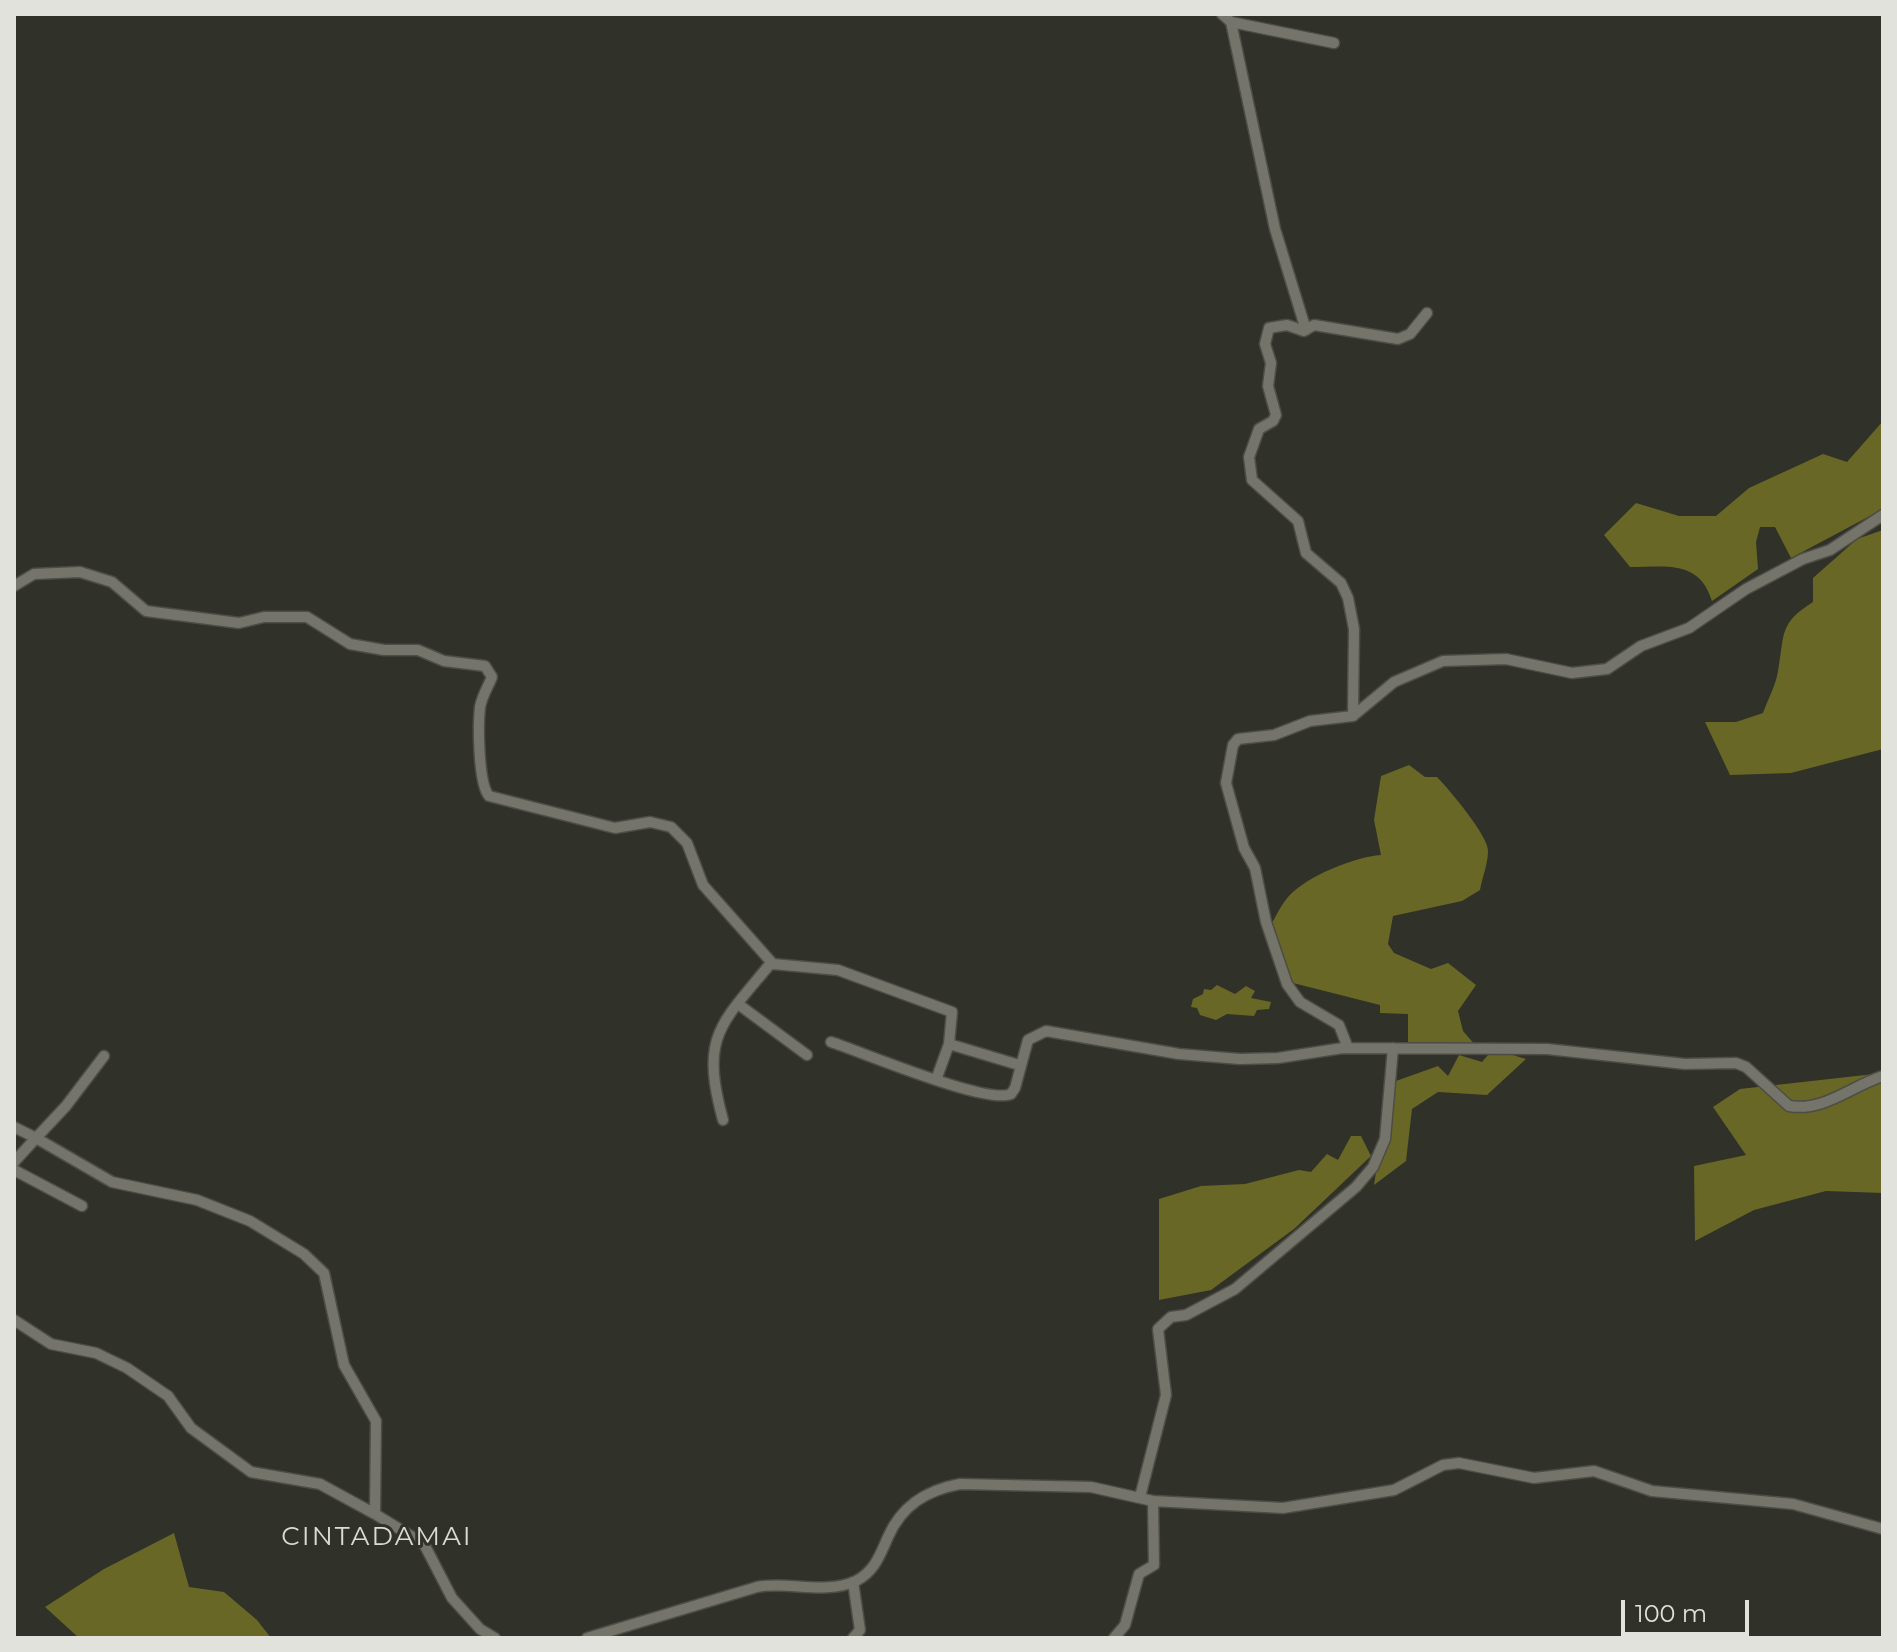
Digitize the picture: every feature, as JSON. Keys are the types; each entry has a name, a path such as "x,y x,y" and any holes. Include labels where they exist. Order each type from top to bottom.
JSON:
{"street":[{"path":"1222,14 1231,22 1334,43"},
{"path":"1231,22 1275,229 1306,330"},
{"path":"1353,716 1354,629 1345,590 1306,553 1298,521 1252,480 1249,467 1256,435 1276,415 1268,386 1271,363 1265,344 1268,330 1287,325 1306,330 1314,325 1398,339 1410,334 1427,313"},
{"path":"1348,1048 1339,1025 1290,992 1267,927 1255,868 1244,848 1226,778 1233,745 1238,739 1274,735 1310,721 1353,716 1394,682 1443,661 1506,659 1572,673 1607,669 1641,646 1689,628 1746,589 1803,559 1830,550 1883,515"},
{"path":"14,586 34,574 80,572 112,582 146,611 233,623 264,617 307,617 350,644 384,650 418,650 444,661 483,665 492,672 480,715 482,785 489,796 615,828 650,822 671,827 687,843 703,885 771,963 779,967 818,966 838,970 952,1012 949,1044 936,1080"},
{"path":"723,1120 714,1088 713,1061 721,1023 771,963"},
{"path":"738,1004 807,1055"},
{"path":"831,1042 936,1080 1005,1096 1015,1088 1028,1040 1046,1031 1179,1054 1240,1059 1278,1058 1348,1048 1547,1049 1685,1064 1736,1063 1746,1067 1789,1106 1799,1108 1818,1106 1883,1076"},
{"path":"949,1044 1019,1065"},
{"path":"1140,1497 1164,1413 1167,1380 1159,1357 1158,1329 1171,1317 1186,1315 1235,1289 1356,1187 1373,1167 1385,1139 1393,1048"},
{"path":"14,1162 104,1056"},
{"path":"14,1127 112,1182 197,1200 250,1221 315,1262 324,1273 344,1365 376,1421 375,1514"},
{"path":"14,1170 82,1206"},
{"path":"14,1320 51,1344 96,1353 127,1368 168,1396 191,1428 251,1472 320,1484 424,1544 452,1598 480,1629 495,1638"},
{"path":"587,1638 757,1587 785,1584 817,1588 853,1582 877,1563 899,1517 922,1495 960,1484 1091,1487 1153,1501 1283,1508 1394,1490 1443,1465 1459,1463 1534,1478 1594,1471 1652,1491 1793,1504 1883,1529"},
{"path":"1114,1638 1125,1625 1139,1574 1156,1560 1153,1501"},
{"path":"853,1582 860,1630 853,1638"}],"shaded area":[{"path":"1883,421 1883,509 1791,558 1775,527 1760,527 1756,542 1758,569 1712,601 1706,587 1690,572 1668,567 1630,567 1604,535 1636,503 1679,516 1716,516 1749,488 1823,454 1847,462"},
{"path":"1883,530 1883,749 1791,773 1730,775 1705,722 1736,722 1763,713 1774,687 1788,624 1813,602 1813,578 1857,539"},
{"path":"1409,765 1425,777 1437,777 1482,835 1488,856 1480,890 1462,901 1393,916 1388,944 1394,953 1431,969 1448,963 1476,985 1458,1011 1463,1031 1476,1046 1408,1045 1408,1014 1380,1013 1380,1005 1289,982 1271,925 1288,897 1307,882 1345,864 1381,855 1374,820 1381,776"},
{"path":"1217,985 1235,994 1246,986 1255,991 1251,998 1271,1002 1269,1009 1257,1010 1254,1016 1227,1014 1216,1020 1200,1015 1197,1008 1191,1007 1193,999 1203,994 1204,989 1211,990"},
{"path":"1493,1049 1526,1059 1487,1095 1438,1092 1412,1109 1406,1161 1374,1185 1387,1100 1396,1081 1438,1066 1448,1076 1459,1055 1482,1062"},
{"path":"1883,1073 1883,1193 1826,1191 1754,1210 1695,1241 1694,1166 1746,1155 1713,1107 1740,1089"},
{"path":"1351,1136 1361,1136 1371,1156 1294,1229 1211,1290 1159,1300 1159,1199 1201,1186 1245,1184 1299,1170 1311,1172 1327,1154 1338,1160"},
{"path":"174,1533 189,1587 224,1592 257,1620 271,1638 79,1638 45,1607 104,1569"}],"district":[{"name":"CINTADAMAI","path":"377,1537"}]}
